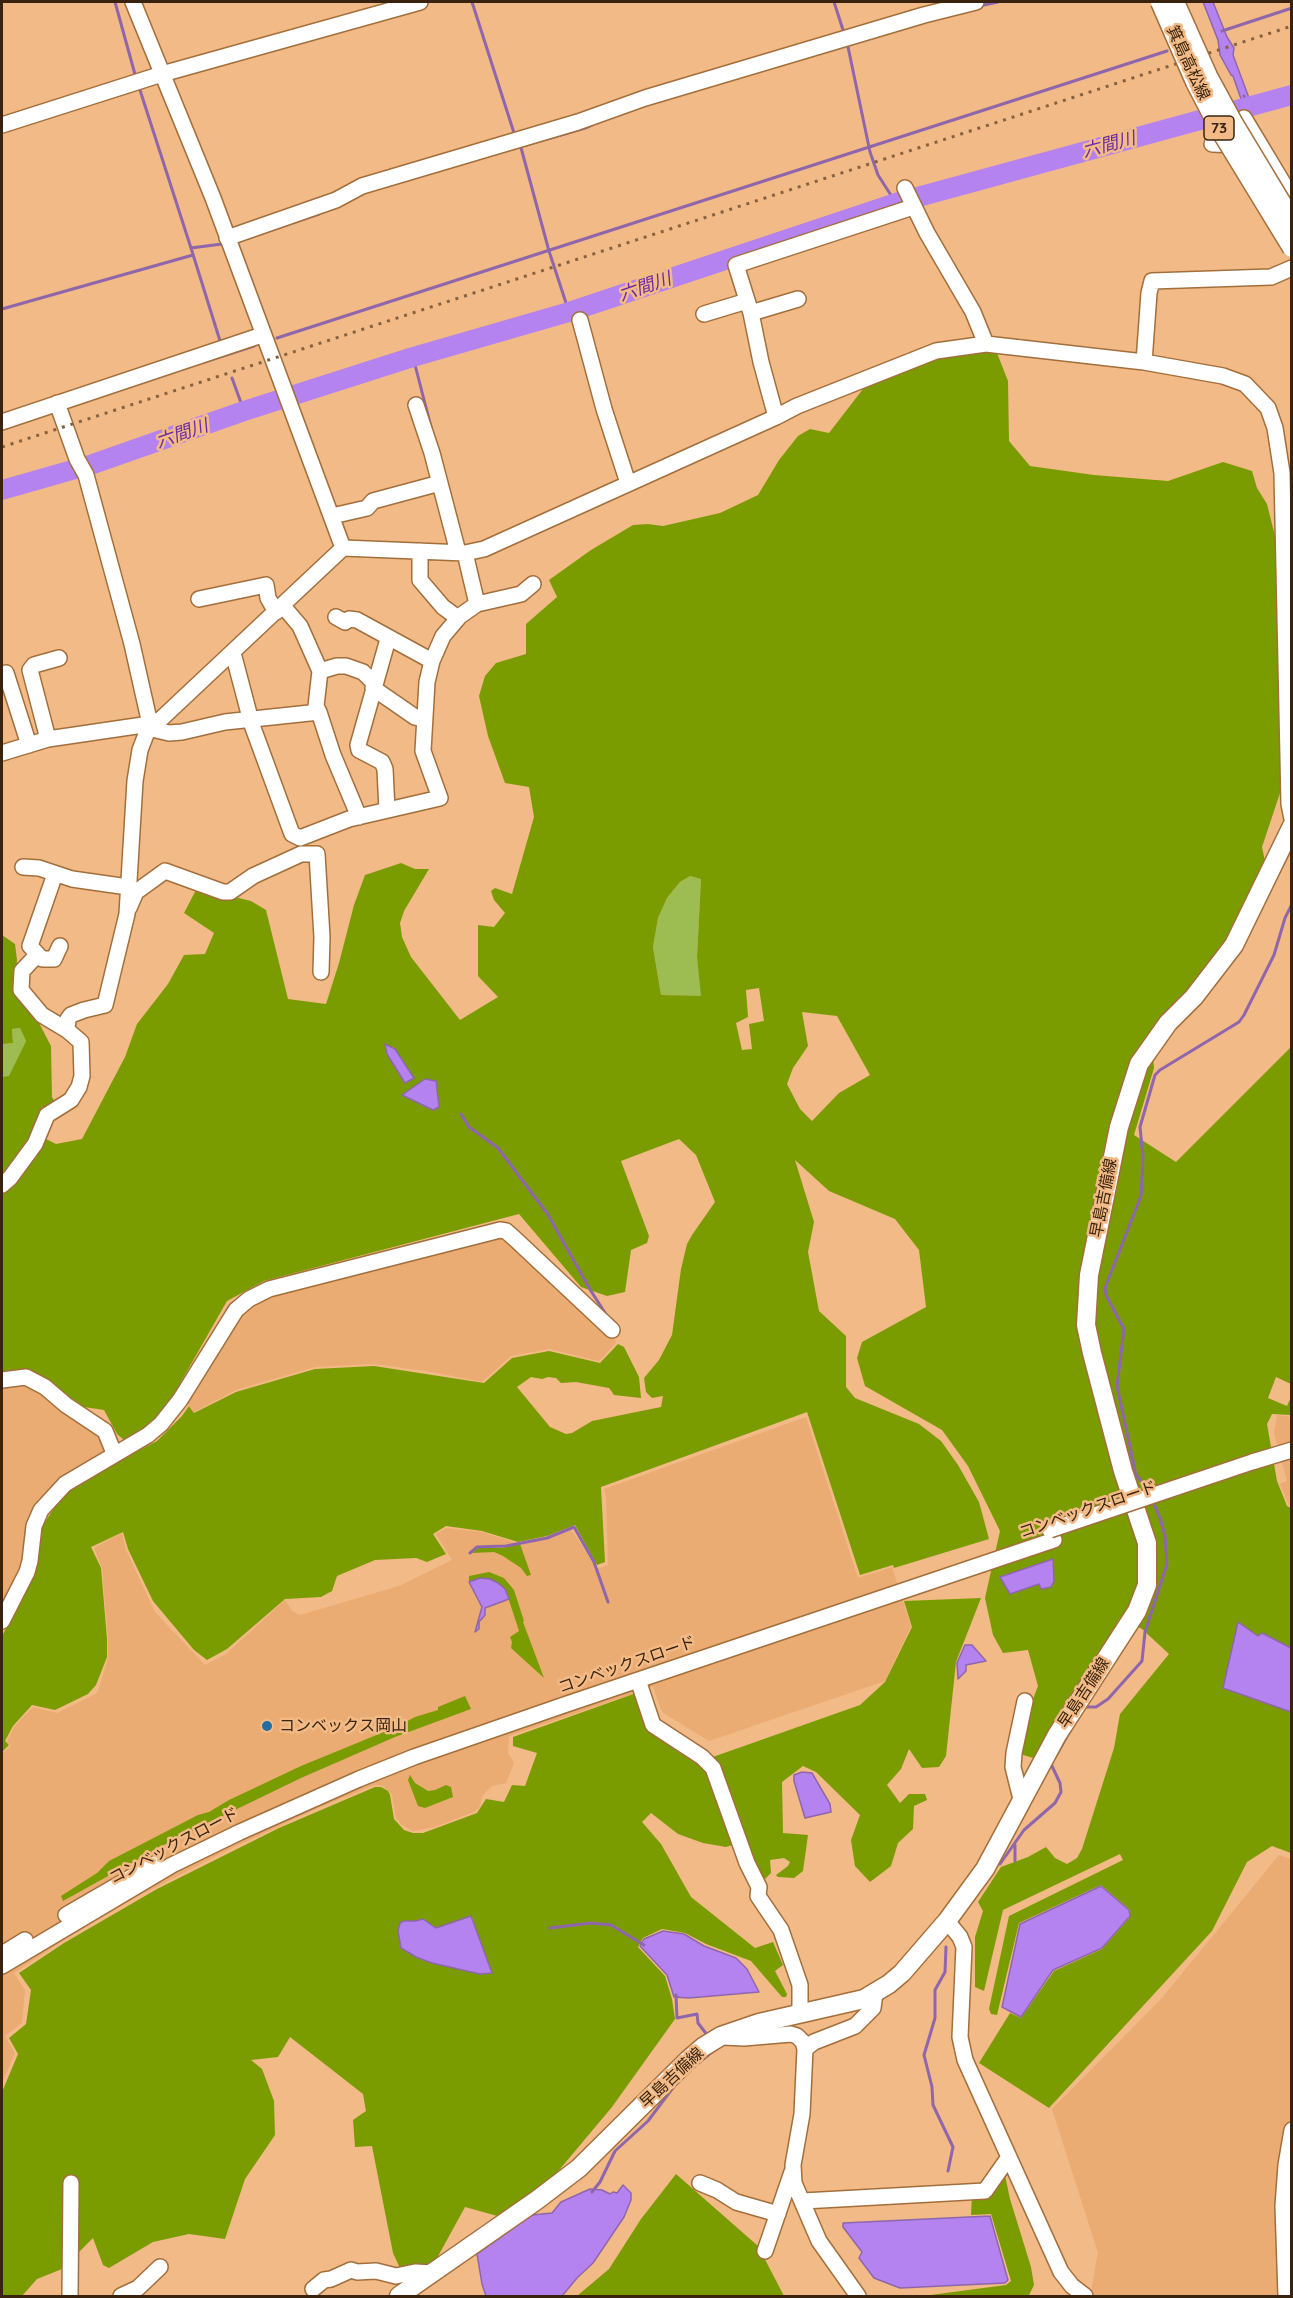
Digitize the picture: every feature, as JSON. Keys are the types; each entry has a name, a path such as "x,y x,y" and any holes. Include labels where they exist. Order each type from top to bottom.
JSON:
{"main road":[{"name":"箕島高松線","path":"1160,2 1195,82 1220,130 1292,248"},
{"name":"箕島高松線","path":"1175,2 1208,76 1292,220"},
{"name":"早島吉備線","path":"399,2296 579,2168 688,2060 721,2036 759,2023 850,2003 875,1993 902,1973 946,1921 985,1869 1057,1734 1137,1611 1147,1585 1149,1558 1147,1544 1123,1471 1086,1325 1089,1275 1119,1127 1139,1064 1163,1029 1194,997 1234,945 1292,826"}],"street":[{"path":"134,2 213,198 262,335 344,548"},
{"path":"2,125 162,74 420,2"},
{"path":"227,238 336,200 362,186 578,122 645,98 976,2"},
{"path":"1244,118 1292,198"},
{"path":"1212,144 1260,145"},
{"path":"905,188 913,207 974,312 986,344"},
{"path":"776,417 749,307 736,265 913,207"},
{"path":"1144,362 1149,293 1152,281 1271,277 1292,268"},
{"path":"704,314 798,299"},
{"path":"580,320 604,409 628,483"},
{"path":"2,422 59,408 262,335"},
{"path":"2,753 48,739 149,726 161,718 344,548 461,553 484,549 797,406 936,351 986,344 1144,362 1223,376 1245,384 1268,408 1287,475 1289,804 1292,819"},
{"path":"416,405 477,604"},
{"path":"59,408 76,459 86,475 132,644 149,726 140,750 135,781 126,914 105,1005 71,1015 66,1025 67,1030"},
{"path":"332,516 367,508 373,501 440,483"},
{"path":"420,551 420,580 443,607 458,618"},
{"path":"292,834 300,838 359,816 440,798 423,751 423,719 432,661 443,636 458,618 477,604 521,594 533,584"},
{"path":"199,599 266,585 267,598 300,626 320,671 316,706 333,755 359,816"},
{"path":"336,617 345,622 349,619 357,620 388,639 432,661"},
{"path":"387,810 385,769 381,762 359,750 358,745 388,639"},
{"path":"233,652 250,719 301,854"},
{"path":"48,739 30,670 34,665 59,658"},
{"path":"320,671 346,666 363,672 374,685 415,717 423,719"},
{"path":"6,672 29,745"},
{"path":"149,726 169,733 182,732 250,719 288,717 319,712"},
{"path":"126,914 136,892 165,871 224,892 230,892 254,876 301,854 317,854 322,937 321,972"},
{"path":"23,867 39,868 55,874 128,887"},
{"path":"55,874 30,946 42,959 54,959 60,946"},
{"path":"2,1185 10,1178 35,1144 47,1115 71,1100 79,1087 82,1076 81,1042 67,1030 42,1015 21,990 22,971 37,956"},
{"path":"2,1622 27,1572 34,1526 41,1510 56,1491 116,1452 148,1435 171,1413 226,1323 243,1302 269,1289 495,1230 506,1232 514,1238 612,1330"},
{"path":"2,1380 26,1377 45,1387 66,1405 105,1431 116,1452"},
{"name":"コンベックスロード","path":"2,1954 99,1894 168,1856 297,1794 412,1748 561,1695 1254,1467 1292,1450"},
{"name":"コンベックスロード","path":"1254,1467 1292,1461"},
{"name":"コンベックスロード","path":"2,1966 172,1865 300,1804 410,1758 1052,1535"},
{"path":"638,1680 653,1725 702,1757 713,1768 747,1863 759,1887 758,1896 781,1930 800,1985 800,2014"},
{"path":"1022,1803 1013,1767 1025,1701"},
{"path":"946,1921 960,1936 964,1947 962,2047 965,2060 1061,2272 1072,2286 1085,2296"},
{"path":"805,2049 814,2042 855,2026 873,2008 875,1993"},
{"path":"721,2036 752,2038 791,2034 803,2042 805,2049 802,2114 793,2170 765,2251"},
{"path":"1286,2296 1283,2206 1286,2165 1292,2130"},
{"path":"803,2200 985,2191 1009,2157"},
{"path":"793,2170 794,2183 819,2241 858,2296"},
{"path":"70,2296 71,2183"},
{"path":"700,2183 736,2202 778,2214"},
{"path":"121,2296 138,2288 160,2267"},
{"path":"313,2289 324,2280 351,2270 376,2271 396,2276 415,2272 433,2273"}],"shaded area":[{"path":"1203,2 1213,2 1234,48 1233,55 1249,98 1241,99 1233,76 1220,55 1218,40"},
{"path":"385,1044 395,1049 414,1078 405,1083 387,1054"},
{"path":"425,1079 436,1081 439,1107 433,1110 402,1095"},
{"path":"504,1222 610,1320 616,1343 599,1361 549,1349 511,1356 482,1382 374,1364 315,1367 236,1390 194,1412 188,1403 158,1437 109,1461 47,1510 31,1575 2,1632 2,1390 6,1387 23,1386 38,1390 102,1431 107,1452 145,1431 175,1398 229,1303 237,1298 265,1284"},
{"path":"1277,1415 1291,1417 1291,1506 1280,1484 1287,1481 1274,1433"},
{"path":"806,1417 858,1578 892,1567 911,1626 885,1681 709,1741 662,1712 653,1687 509,1736 508,1753 514,1763 506,1783 492,1786 483,1795 479,1808 474,1812 435,1827 413,1831 402,1825 396,1818 392,1794 381,1785 375,1785 318,1808 226,1851 135,1898 14,1973 25,1990 22,2023 5,2036 15,2053 2,2083 2,1754 11,1746 7,1742 14,1727 33,1707 57,1713 98,1691 108,1658 108,1640 102,1568 94,1548 122,1533 126,1550 155,1612 205,1665 226,1654 285,1600 292,1611 300,1615 399,1586 452,1560 436,1534 446,1528 482,1532 520,1544 548,1538 571,1529 597,1569 608,1565 604,1489"},
{"path":"1053,1559 1054,1581 1051,1587 1041,1589 1039,1584 1010,1594 1000,1577"},
{"path":"480,1578 498,1583 505,1589 509,1599 485,1608 485,1615 479,1622 479,1629 475,1632 482,1607 469,1582"},
{"path":"1238,1622 1258,1636 1262,1633 1291,1648 1291,1712 1223,1688"},
{"path":"965,1645 972,1645 986,1661 966,1665 966,1671 958,1679 957,1663"},
{"path":"802,1772 812,1773 830,1804 831,1812 805,1818 794,1781 794,1775"},
{"path":"1279,1855 1291,1859 1291,2296 1090,2296 1098,2253 1052,2109 1161,1999"},
{"path":"1101,1886 1129,1910 1130,1916 1102,1948 1053,1970 1021,2017 1002,2007 1020,1924"},
{"path":"471,1916 492,1973 480,1974 432,1963 401,1948 398,1931 400,1923 404,1921 423,1919 436,1928"},
{"path":"663,1931 684,1934 704,1946 736,1958 747,1969 759,1992 689,1998 674,1997 667,1975 640,1946 644,1939"},
{"path":"623,2185 631,2193 631,2200 624,2217 593,2263 562,2296 486,2296 477,2254 532,2215 552,2213 561,2202 590,2189 602,2190 610,2194 617,2193"},
{"path":"990,2216 1008,2280 1005,2283 900,2288 874,2278 859,2258 862,2252 843,2227 843,2223"}],"green space":[{"path":"995,348 1008,381 1009,441 1030,466 1094,475 1168,481 1223,462 1252,471 1257,488 1267,504 1277,544 1284,781 1262,847 1266,866 1227,944 1151,1038 1154,1068 1134,1135 1176,1162 1291,1047 1291,1384 1276,1377 1268,1398 1287,1406 1291,1397 1291,1415 1272,1414 1267,1424 1277,1481 1287,1506 1291,1508 1291,1648 1263,1634 1224,1688 1291,1712 1291,1853 1272,1846 1247,1862 1212,1931 1049,2108 979,2063 1010,2013 1021,2018 1054,1971 1102,1949 1130,1917 1130,1910 1101,1885 1019,1923 997,2015 991,2014 989,2009 1009,1916 1123,1860 1120,1854 1003,1910 984,1991 975,1987 975,1937 983,1911 978,1902 1001,1867 1028,1857 1046,1847 1055,1858 1067,1864 1077,1858 1082,1849 1114,1748 1120,1714 1169,1654 1142,1629 1120,1618 1044,1743 1038,1757 1033,1758 1020,1754 1025,1720 1038,1686 1028,1650 1003,1653 993,1635 985,1598 1000,1531 968,1466 942,1430 865,1386 857,1358 862,1342 926,1307 919,1250 895,1219 829,1191 795,1160 814,1222 808,1252 819,1311 846,1336 846,1387 855,1398 919,1424 941,1441 979,1502 989,1539 894,1568 893,1565 860,1575 807,1412 601,1487 605,1562 597,1565 575,1525 547,1536 518,1542 482,1531 446,1526 433,1534 446,1554 427,1562 416,1558 375,1560 337,1576 332,1591 321,1597 285,1599 227,1649 207,1660 194,1650 153,1601 128,1549 123,1532 91,1547 101,1568 107,1639 107,1657 96,1685 88,1694 55,1710 32,1705 13,1726 5,1741 9,1745 2,1752 2,1636 33,1576 41,1528 64,1493 99,1471 157,1441 189,1406 194,1413 236,1392 315,1369 374,1366 484,1383 512,1358 549,1351 600,1363 618,1344 624,1347 639,1377 641,1398 614,1395 609,1388 576,1382 561,1383 556,1378 548,1377 542,1379 531,1377 517,1387 550,1427 566,1434 592,1421 661,1407 663,1396 652,1398 646,1392 644,1378 659,1360 672,1335 681,1269 687,1244 715,1202 696,1155 679,1139 621,1161 649,1236 647,1243 631,1250 625,1292 607,1296 581,1287 519,1214 264,1281 227,1301 174,1394 158,1415 142,1430 124,1440 117,1434 104,1410 84,1407 36,1373 7,1372 2,1374 2,1077 9,1076 26,1041 20,1028 12,1029 13,1043 2,1044 2,935 15,944 16,990 38,1021 51,1046 52,1097 60,1112 47,1130 46,1139 56,1144 82,1139 125,1057 137,1024 168,984 184,955 205,954 214,933 184,913 197,888 251,901 266,910 288,999 326,1004 354,905 365,875 401,863 415,869 429,869 404,911 400,923 402,937 411,957 460,1020 498,997 478,976 478,925 494,927 505,913 494,900 491,891 495,888 512,894 534,817 529,787 505,783 488,736 479,696 485,676 496,663 526,654 526,624 557,597 549,580 591,550 633,525 663,526 720,513 758,495 779,460 798,436 810,429 829,433 863,389 937,357","holes":["690,876 701,879 697,957 701,996 661,995 653,947 658,918 667,898 680,882","759,988 764,1021 749,1024 752,1049 742,1050 736,1023 748,1017 746,990","802,1012 837,1016 870,1075 839,1093 812,1121 800,1109 787,1084 793,1068 808,1046"]},
{"path":"690,876 701,879 697,957 702,997 661,995 653,947 658,918 667,898 680,882"},
{"path":"20,1028 26,1041 9,1077 2,1077 2,1044 13,1043 12,1029"},
{"path":"520,1544 531,1575 527,1576 521,1568 494,1552 472,1553 478,1548 502,1548"},
{"path":"489,1572 504,1578 514,1590 523,1622 544,1678 511,1648 510,1637 519,1631 507,1594 480,1578 469,1582 469,1576"},
{"path":"981,1598 956,1662 946,1756 939,1767 922,1768 909,1749 901,1769 887,1785 900,1803 909,1794 925,1794 927,1800 914,1806 913,1829 898,1843 891,1866 870,1882 855,1866 851,1840 860,1815 816,1772 803,1766 782,1782 783,1833 808,1835 803,1871 794,1878 776,1875 790,1862 784,1858 770,1860 771,1873 765,1879 756,1870 746,1841 726,1847 703,1843 678,1834 651,1813 642,1822 661,1844 691,1897 755,1948 773,1942 783,1965 775,1971 787,1994 786,1997 782,1997 751,1961 706,1944 685,1933 662,1929 643,1938 638,1947 665,1976 675,2019 612,2107 555,2175 501,2217 465,2207 436,2260 424,2267 410,2269 399,2266 393,2253 372,2146 355,2147 353,2120 366,2111 363,2094 290,2037 278,2057 251,2060 262,2069 274,2101 275,2135 245,2179 225,2239 189,2234 153,2242 109,2268 103,2265 93,2238 62,2269 37,2279 22,2296 2,2296 2,2092 18,2054 9,2038 26,2024 31,1990 19,1973 64,1943 157,1889 279,1828 375,1787 388,1791 394,1819 404,1830 413,1833 423,1833 477,1813 486,1799 504,1802 512,1785 525,1786 537,1753 513,1746 513,1737 639,1692 649,1723 710,1758 860,1705 885,1682 912,1627 904,1601"},
{"path":"465,1696 471,1709 395,1737 301,1778 173,1840 63,1901 61,1896 97,1873 109,1861 198,1815 209,1812 301,1766 415,1717 438,1710 438,1707"},
{"path":"410,1775 415,1783 428,1791 446,1785 451,1787 453,1797 425,1808 418,1806 408,1780"},
{"path":"1004,2170 1010,2199 1031,2267 1034,2285 1029,2295 923,2296 1006,2285 1011,2281 991,2214 971,2215 972,2196"},
{"path":"676,2174 758,2246 784,2296 577,2296 609,2269 641,2219"}],"waterway":[{"path":"115,2 136,78"},
{"path":"472,2 515,136"},
{"path":"834,2 844,33"},
{"path":"979,6 998,2"},
{"path":"1222,31 1292,8"},
{"path":"847,42 870,152 878,175 896,203"},
{"path":"277,338 1167,51"},
{"path":"139,87 191,248"},
{"name":"六間川","path":"2,490 93,464 244,411 413,357 569,312 896,203 1292,95"},
{"path":"1244,96 1248,107"},
{"path":"526,145 592,125"},
{"path":"520,144 549,251 569,312"},
{"path":"268,231 319,214"},
{"path":"221,344 191,248 222,244"},
{"path":"2,309 193,255"},
{"path":"204,362 254,346"},
{"path":"413,357 431,427"},
{"path":"232,378 244,411"},
{"path":"1149,1493 1136,1475 1117,1386 1124,1329 1106,1295 1105,1288 1141,1196 1143,1157 1140,1127 1155,1075 1239,1022 1244,1015 1274,955 1285,918 1292,904"},
{"path":"461,1114 469,1127 498,1148 547,1213 609,1319"},
{"path":"1083,1709 1084,1707 1096,1707 1108,1699 1142,1661 1145,1632 1167,1564 1165,1536 1153,1502"},
{"path":"470,1553 477,1547 506,1546 547,1538 574,1527 594,1562 608,1602"},
{"path":"1057,1754 1070,1731"},
{"path":"1000,1864 1024,1830 1055,1803 1061,1792 1052,1762"},
{"path":"1015,1845 1015,1861"},
{"path":"550,1928 591,1923 611,1925 644,1945"},
{"path":"946,1947 945,1972 935,1990 935,2018 924,2055 932,2087 933,2105 953,2147 948,2171"},
{"path":"676,1995 677,2018 697,2014 698,2023 708,2036"},
{"path":"697,2064 717,2048"},
{"path":"592,2192 600,2182 615,2151 648,2121 675,2085"}],"railway":[{"path":"2,447 1292,26"}],"place":[{"name":"コンベックス岡山","path":"267,1726"}]}
